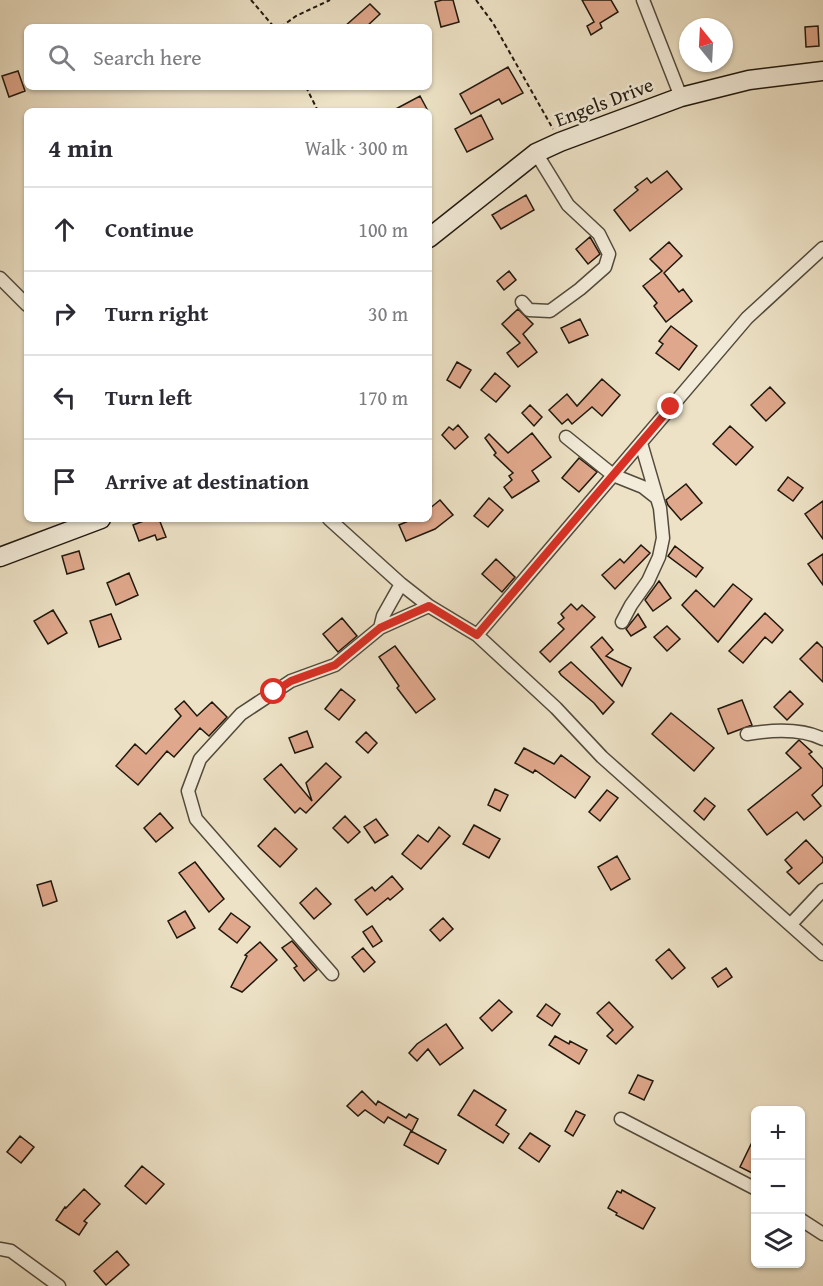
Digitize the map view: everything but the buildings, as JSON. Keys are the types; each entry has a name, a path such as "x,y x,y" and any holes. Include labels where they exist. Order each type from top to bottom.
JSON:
{"street":[{"path":"643,0 681,97"},
{"name":"Engels Drive","path":"432,236 536,153 561,142 681,97 749,80 823,71"},
{"path":"522,302 530,310 550,311 605,267 609,254 599,234 568,205 536,153"},
{"path":"477,635 747,318 823,248"},
{"path":"0,278 22,296"},
{"path":"566,437 613,475 643,488 657,498"},
{"path":"622,622 631,604 648,581 659,557 663,538 660,508 641,443"},
{"path":"0,557 93,522"},
{"path":"332,522 400,584 429,606 477,635 556,708 602,757 823,954"},
{"path":"380,628 383,616 400,584"},
{"path":"332,974 196,819 188,791 200,759 241,714 291,681 335,665 380,628 429,606"},
{"path":"747,734 791,731 816,735 823,739"},
{"path":"791,924 823,890"},
{"path":"621,1119 751,1186"},
{"path":"805,1222 823,1234"},
{"path":"0,1249 11,1251 59,1286"}],"path":[{"path":"251,0 271,24"},
{"path":"285,24 296,16 330,0"},
{"path":"476,0 493,23 561,142"},
{"path":"308,90 316,108"}],"route":[{"path":"274,692 291,681 335,665 380,628 429,606 477,635 671,407"}]}
